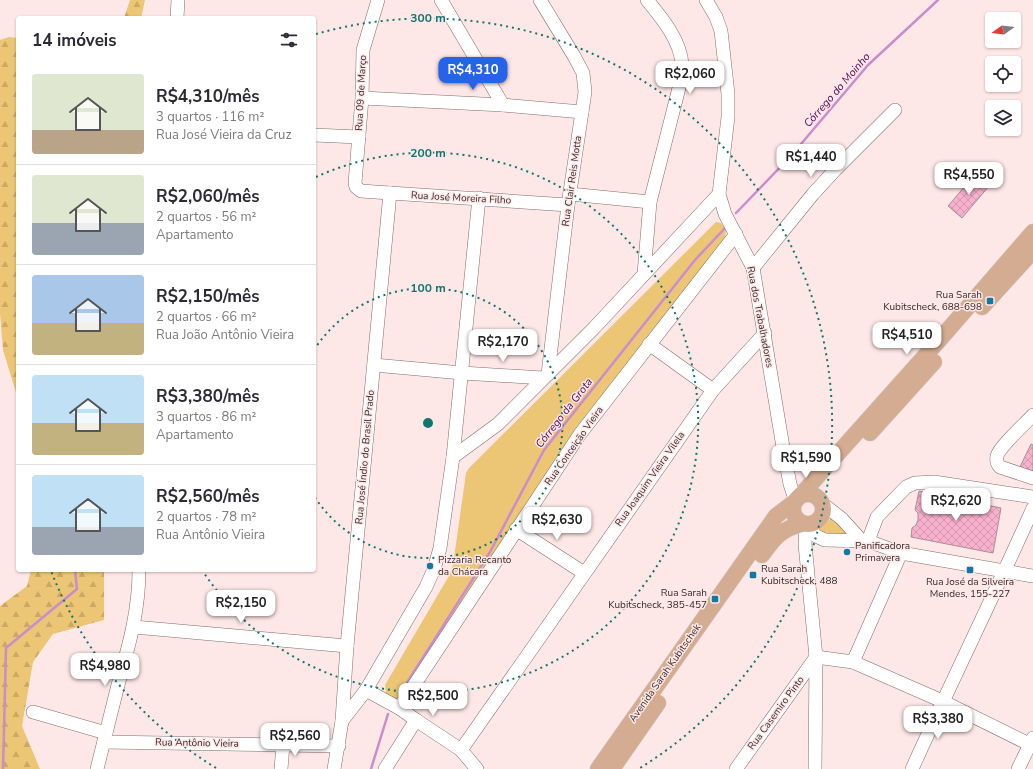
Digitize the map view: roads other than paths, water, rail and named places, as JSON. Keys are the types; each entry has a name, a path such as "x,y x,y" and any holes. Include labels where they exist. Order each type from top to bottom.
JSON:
{"main road":[{"name":"Avenida Sarah Kubitschek","path":"968,316 1033,232"},
{"name":"Avenida Sarah Kubitschek","path":"598,769 776,516 805,499 968,316 1033,250"},
{"path":"805,499 824,510 817,522 806,524 797,520 792,509 805,499"},
{"name":"Avenida Sarah Kubitschek","path":"612,769 770,544 785,529 806,524"}],"street":[{"path":"176,16 178,0"},
{"name":"Rua 09 de Março","path":"356,187 362,98 363,50 378,0"},
{"path":"441,0 503,105"},
{"name":"Rua Clair Reis Motta","path":"540,0 583,73 585,92 545,376"},
{"path":"644,274 650,202 680,84 682,65 674,40 662,19 647,0"},
{"name":"Rua dos Trabalhadores","path":"706,0 716,17 720,31 728,94 728,117 719,194 725,214 753,268 790,484 805,499"},
{"path":"362,98 503,105 582,112"},
{"path":"753,268 813,194 895,110"},
{"path":"316,135 359,137"},
{"name":"Rua José Moreira Filho","path":"356,187 361,191 390,194 479,198 650,202"},
{"name":"Rua José Índio do Brasil Prado","path":"334,769 342,721 347,646 390,194"},
{"path":"453,457 498,424 599,322 719,194"},
{"path":"342,721 366,690 426,587 434,569 440,548 453,457 479,198"},
{"name":"Rua Conceição Vieira","path":"399,708 580,434 736,234"},
{"name":"Rua Joaquim Vieira Vilela","path":"461,750 713,390 764,333"},
{"path":"649,344 713,390"},
{"path":"374,365 462,373 545,376"},
{"path":"1033,415 1008,442 996,458 1000,467 1033,478"},
{"path":"864,540 877,516 906,487 915,483 934,482 1033,497"},
{"path":"805,499 842,519 864,540"},
{"path":"912,769 942,701 1005,572 1033,508"},
{"path":"806,524 821,539 832,541 864,540 901,553 1033,576"},
{"path":"806,524 805,544 816,658 816,738 814,768"},
{"path":"516,529 584,573"},
{"path":"853,662 901,553"},
{"path":"96,769 134,627 139,592 139,572"},
{"path":"134,627 347,646"},
{"path":"816,658 853,662 1032,743 1018,769"},
{"name":"Rua Casemiro Pinto","path":"736,769 816,658"},
{"path":"366,690 399,708 461,750 477,769"},
{"name":"Rua Antônio Vieira","path":"33,712 103,743 339,746"},
{"path":"385,769 416,720"},
{"path":"281,769 283,745"}],"waterway":[{"name":"Córrego do Moinho","path":"736,213 790,157 868,65 938,0"},
{"name":"Córrego da Grota","path":"403,689 490,552 544,450 695,260 726,227"},
{"path":"3,769 6,648 77,589 75,572"},
{"path":"371,769 388,714"}],"place":[{"name":"Rua Sarah Kubitscheck, 688-698","path":"990,301"},
{"name":"Panificadora Primavera","path":"847,552"},
{"name":"Pizzaria Recanto da Chácara","path":"430,566"},
{"name":"Rua José da Silveira Mendes, 155-227","path":"970,570"},
{"name":"Rua Sarah Kubitscheck, 488","path":"753,575"},
{"name":"Rua Sarah Kubitscheck, 385-457","path":"715,599"}]}
